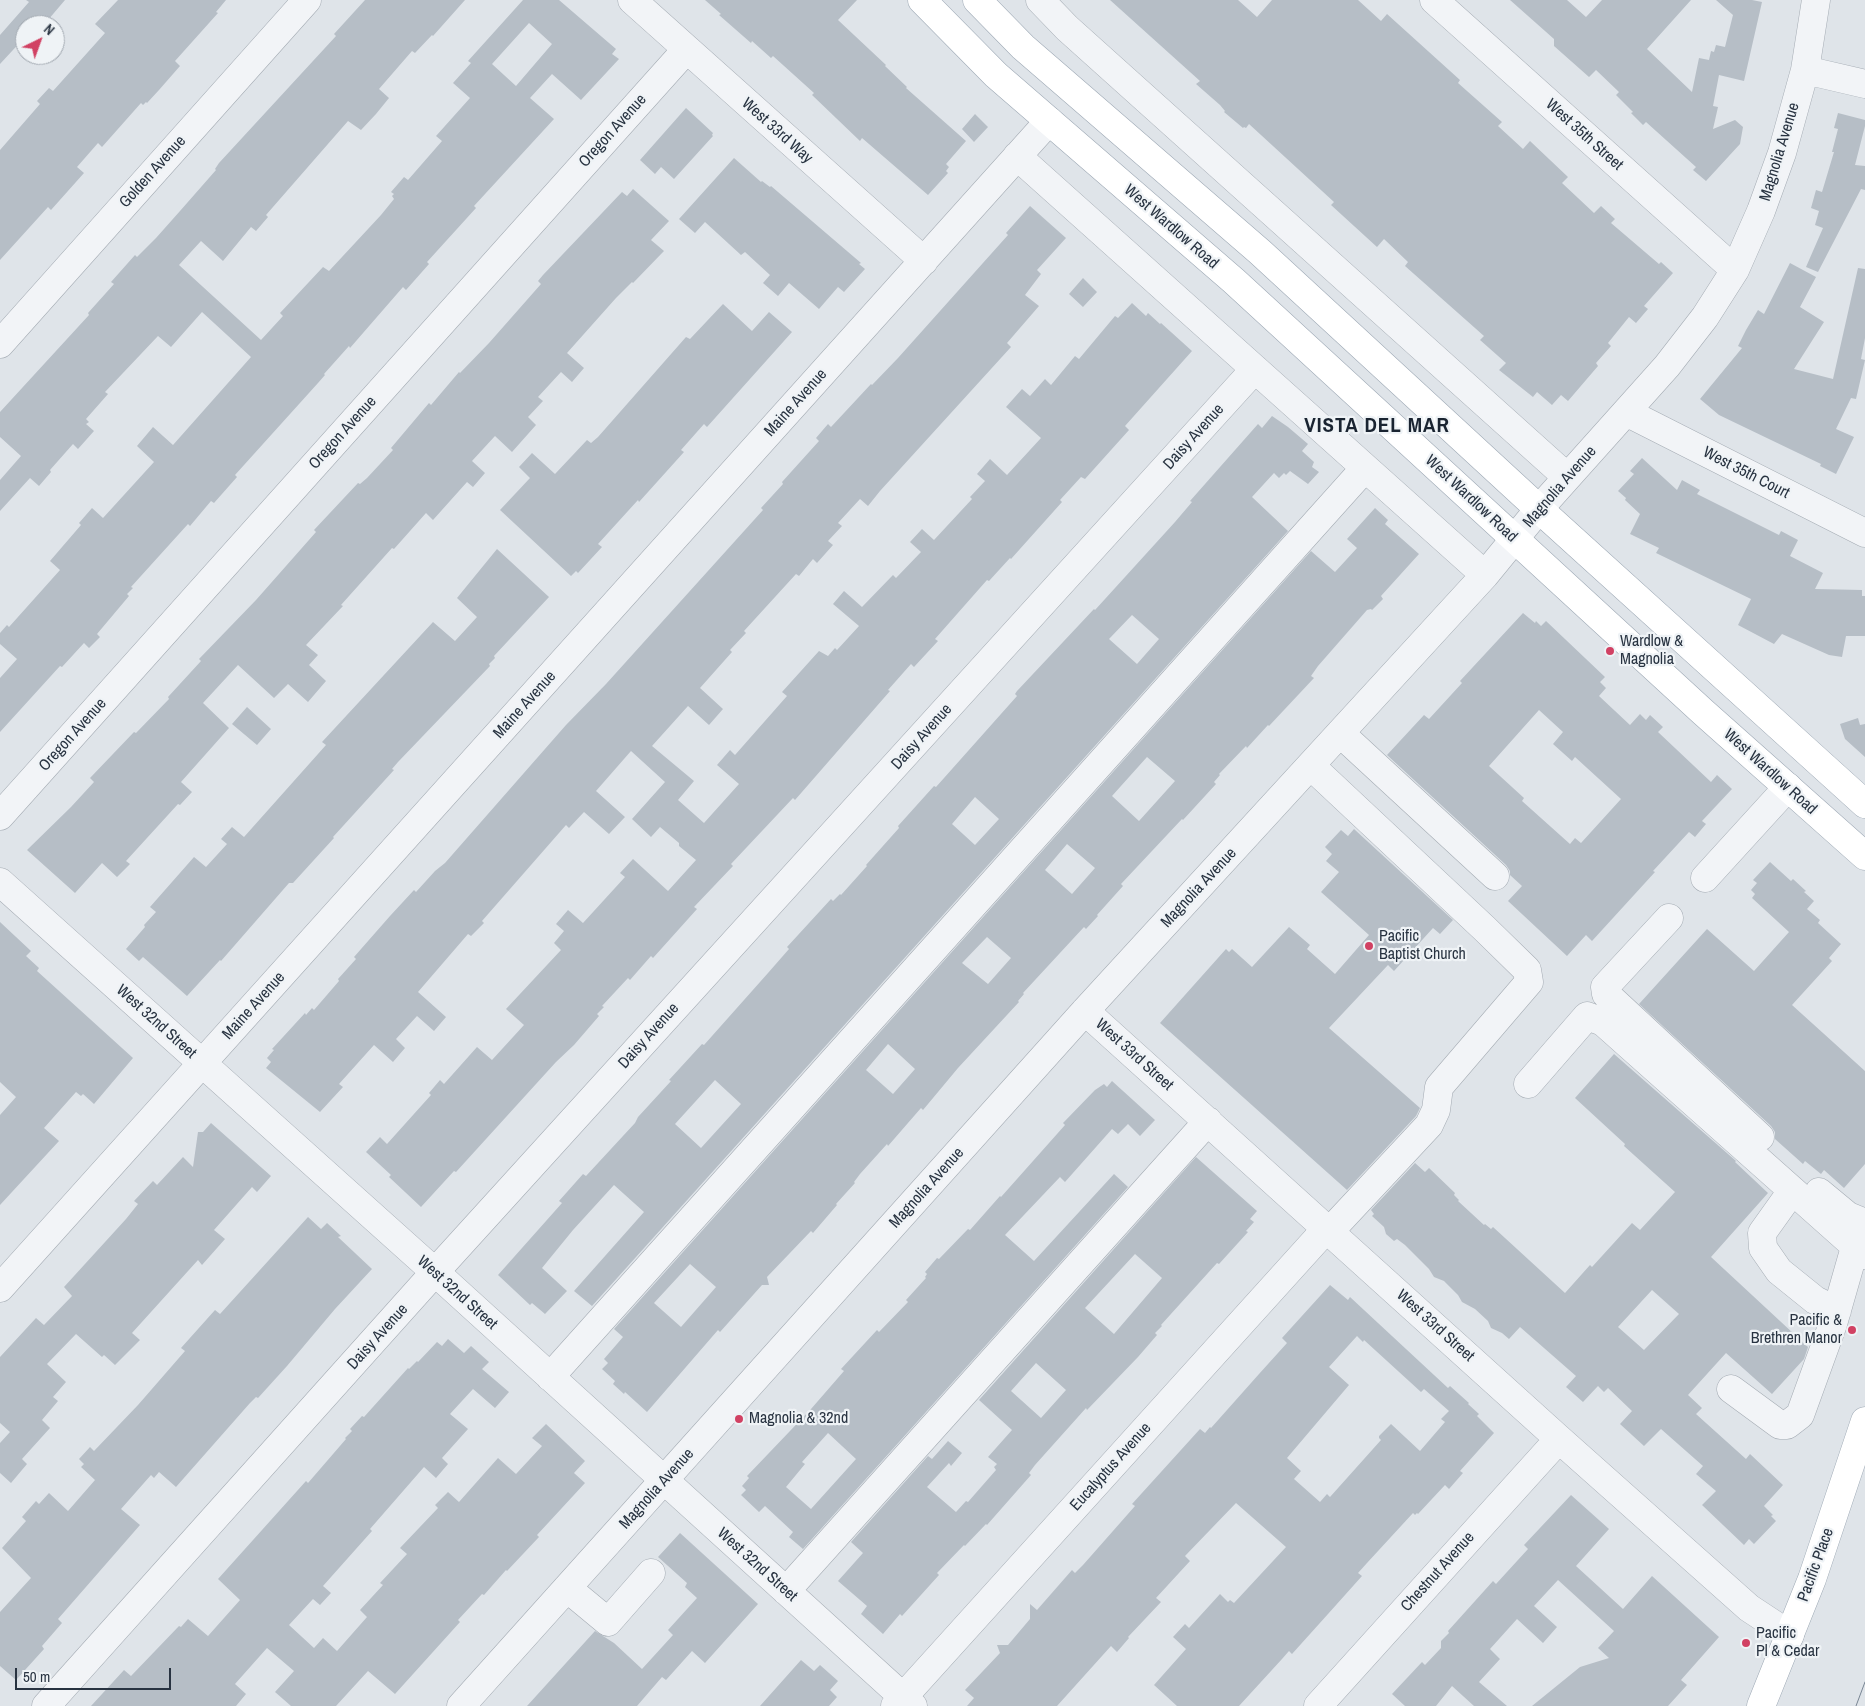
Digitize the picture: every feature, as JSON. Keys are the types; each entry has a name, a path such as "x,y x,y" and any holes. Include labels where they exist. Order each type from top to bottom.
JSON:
{"main road":[{"name":"West Wardlow Road","path":"922,0 996,76 1234,281 1865,856"},
{"path":"977,0 1023,47 1260,252 1539,509 1861,796"},
{"name":"Pacific Place","path":"1760,1706 1812,1579 1865,1421"}],"street":[{"name":"Golden Avenue","path":"0,344 307,0"},
{"name":"West 33rd Way","path":"632,0 924,261"},
{"path":"1040,0 1067,28 1568,477"},
{"name":"West 35th Street","path":"1434,0 1735,270"},
{"name":"Magnolia Avenue","path":"461,1706 1085,1011 1485,575 1516,540 1539,509 1667,366 1705,317 1735,270 1761,212 1782,153 1805,70 1816,0"},
{"name":"Oregon Avenue","path":"0,816 686,50"},
{"path":"1805,70 1865,84"},
{"name":"Maine Avenue","path":"0,1288 1049,121"},
{"path":"1017,156 1485,575"},
{"name":"Daisy Avenue","path":"46,1706 435,1272 1255,369"},
{"name":"West 35th Court","path":"1626,412 1865,534"},
{"path":"550,1377 1365,468"},
{"path":"1340,734 1495,876"},
{"name":"Eucalyptus Avenue","path":"903,1703 1328,1229 1429,1125 1436,1110 1439,1087 1529,982 1527,970 1311,766"},
{"path":"1705,878 1788,787"},
{"name":"West 32nd Street","path":"0,882 664,1480 786,1591 903,1703"},
{"path":"1669,918 1605,987 1606,994 1848,1216 1862,1242 1800,1415 1787,1425 1780,1425 1730,1389"},
{"name":"West 33rd Street","path":"1085,1011 1749,1608 1790,1635"},
{"path":"1528,1084 1587,1016 1602,1022 1792,1191 1862,1242"},
{"path":"786,1591 1208,1121"},
{"path":"1792,1191 1762,1233 1763,1248 1779,1271 1815,1300 1837,1311"},
{"name":"Chestnut Avenue","path":"1318,1706 1559,1439"},
{"path":"567,1588 608,1622 650,1573"}],"building":[{"path":"26,0 65,0 52,15 18,15 29,2"},
{"path":"118,0 226,0 216,12 218,13 175,61 180,66 147,103 143,105 141,103 102,147 98,143 77,167 84,173 51,210 48,207 0,260 0,150 40,104 37,101 49,88 53,91 105,33 95,24"},
{"path":"365,0 465,0 433,36 415,53 412,51 379,89 389,98 376,114 361,130 348,121 266,215 268,217 256,231 251,227 223,261 201,241 179,265 261,340 283,316 280,313 323,267 329,271 381,215 394,199 392,196 394,194 391,192 404,177 408,180 442,141 436,136 470,98 453,83 471,63 468,61 523,0 559,0 616,49 612,54 619,59 581,100 552,74 530,98 554,119 474,206 476,208 427,262 429,264 406,290 403,287 350,348 349,346 324,374 235,475 237,477 214,503 211,501 190,526 188,524 131,587 133,588 127,594 129,596 97,634 100,637 89,648 84,643 62,667 60,666 0,732 0,678 17,659 0,644 0,633 7,625 9,627 60,570 50,561 81,525 79,523 92,508 103,518 154,462 137,446 153,427 173,445 251,357 202,312 171,347 158,336 105,392 108,394 86,419 89,422 86,424 94,431 78,449 73,444 50,470 51,472 39,486 30,478 0,511 0,480 21,456 0,437 0,412 89,315 88,313 114,284 111,282 135,255 137,257 156,238 216,170 219,163 336,36 334,34","holes":["529,23 552,44 516,86 492,64"]},
{"path":"705,0 857,0 838,20 886,65 906,88 966,141 946,164 949,167 946,171 948,173 928,195 862,138 860,141 812,95 814,93 773,56 771,58 752,41 751,43"},
{"path":"1110,0 1238,0 1257,17 1272,0 1358,0 1381,21 1387,14 1460,80 1458,83 1502,122 1498,126 1523,149 1530,141 1568,177 1562,183 1594,213 1601,206 1615,219 1611,223 1659,264 1661,262 1673,273 1644,306 1648,309 1636,323 1629,317 1608,343 1611,346 1596,363 1598,366 1568,401 1561,395 1552,405 1537,392 1533,397 1499,370 1506,363 1480,340 1484,336 1405,266 1408,262 1384,239 1377,247 1331,205 1334,202 1249,124 1246,128 1243,128 1224,112 1220,105 1196,84 1200,81"},
{"path":"1510,0 1567,0 1586,17 1602,0 1691,0 1647,49 1692,92 1699,58 1709,60 1711,51 1714,52 1716,45 1725,47 1733,15 1716,0 1752,0 1762,2 1744,81 1719,75 1713,106 1718,107 1713,129 1735,120 1743,127 1740,144 1706,181 1693,170 1696,167 1646,122 1643,125 1631,113 1633,112 1616,95 1619,92 1596,70 1589,77 1554,46 1554,39"},
{"path":"15,18 15,48 0,64 0,35"},
{"path":"686,108 713,133 713,136 674,179 661,167 655,174 640,160"},
{"path":"1838,113 1865,120 1855,165 1865,166 1865,190 1861,189 1818,272 1806,267 1823,228 1815,225 1819,211 1811,208 1816,190 1822,192 1834,152 1832,152 1838,129 1834,128"},
{"path":"975,114 988,127 974,142 962,129"},
{"path":"734,158 761,182 771,186 861,263 859,264 865,269 844,292 838,287 819,309 789,283 778,296 763,283 770,275 745,252 741,255 705,222 695,233 679,219"},
{"path":"633,189 669,221 651,240 664,251 616,298 567,353 584,368 572,382 561,372 538,397 543,401 528,417 536,425 512,452 495,436 472,461 485,473 473,487 467,482 433,520 426,513 394,549 392,548 341,605 343,606 306,645 318,655 309,665 326,681 308,702 288,684 274,698 238,665 203,703 229,728 181,782 192,792 180,805 178,804 126,861 130,864 117,877 102,863 75,893 27,850 94,782 90,778 169,699 168,697 201,661 199,659 256,600 316,532 314,530 358,483 360,484 367,478 393,450 391,448 429,403 431,405 541,284 538,281 543,275 622,192 627,196"},
{"path":"1030,206 1066,238 1037,270 1041,274 1025,295 1039,306 1007,343 1011,347 868,506 860,499 838,523 842,526 828,541 833,545 817,563 813,559 799,576 796,574 744,631 746,633 730,650 732,652 700,688 723,709 709,725 688,706 652,746 694,781 678,800 704,823 739,784 717,765 730,750 735,755 787,696 782,692 819,651 828,656 835,648 837,650 859,626 833,604 844,591 862,607 893,575 896,578 921,552 910,542 922,529 934,540 972,499 970,497 985,481 977,474 990,459 1007,475 1041,438 1006,407 1022,389 1030,396 1045,379 1051,385 1075,356 1079,359 1115,316 1118,318 1132,303 1146,316 1148,313 1161,323 1192,351 1125,426 1129,430 1085,479 1081,477 1060,500 1062,502 1011,559 989,581 987,580 935,639 938,641 914,667 911,664 888,690 890,691 795,800 793,798 731,864 733,866 694,907 697,909 653,958 651,956 630,980 628,978 602,1006 604,1007 597,1014 599,1016 574,1045 421,1207 366,1152 380,1137 387,1144 431,1095 429,1093 440,1080 444,1084 477,1047 492,1060 524,1025 506,1009 561,950 554,943 564,931 556,924 568,910 583,923 625,877 620,873 633,859 668,891 696,860 660,827 651,837 632,819 665,782 631,751 596,791 625,817 609,834 584,812 569,828 566,825 482,921 484,923 471,936 468,934 418,992 446,1017 434,1031 417,1016 396,1039 405,1048 393,1062 374,1045 339,1084 343,1087 320,1112 266,1068 271,1062 267,1058 274,1050 272,1049 305,1013 306,1015 312,1008 314,1010 356,959 354,957 390,916 414,890 416,892 445,863 566,725 606,684 763,510 761,508 783,484 782,482 819,441 816,438 828,424 831,427 898,358 1008,235 1006,233"},
{"path":"1790,263 1816,277 1800,307 1824,322 1794,369 1833,379 1858,268 1865,269 1865,338 1861,359 1865,360 1856,399 1851,398 1836,429 1854,437 1836,474 1820,466 1821,464 1719,415 1700,399 1742,348 1738,346 1746,330 1758,310 1764,314"},
{"path":"1083,278 1097,292 1083,307 1069,294"},
{"path":"723,304 752,331 769,312 792,332 707,427 704,424 681,450 684,452 598,544 602,547 578,573 576,571 571,576 500,510 530,478 519,467 532,453 555,474 587,440 591,443 598,437 686,337 690,339"},
{"path":"1272,416 1288,427 1308,444 1302,451 1314,462 1312,467 1319,472 1308,484 1290,471 1286,475 1284,473 1279,478 1274,473 1252,497 1288,531 592,1306 574,1291 644,1212 614,1185 542,1268 567,1291 545,1314 532,1303 530,1305 498,1275 562,1203 559,1201 583,1174 586,1176 635,1123 638,1117 671,1081 669,1080 702,1044 704,1045 789,949 787,947 831,899 833,901 841,895 899,828 898,826 934,786 936,787 1017,696 1015,694 1017,691 1095,610 1175,522 1192,502 1190,501 1258,424 1262,428","holes":["1132,615 1159,639 1137,664 1109,639","975,797 999,819 975,845 952,824","715,1080 741,1104 701,1148 675,1124"]},
{"path":"1642,458 1677,490 1682,480 1700,490 1697,494 1779,535 1781,531 1798,540 1790,556 1823,573 1815,589 1862,590 1862,596 1865,596 1865,636 1846,636 1842,657 1829,655 1782,634 1774,644 1738,625 1751,599 1656,553 1659,548 1630,534 1640,514 1618,491 1634,474 1630,471"},
{"path":"1375,508 1388,520 1385,524 1419,554 1381,596 1383,599 1372,610 1367,610 1318,666 1311,676 1314,678 1269,726 1247,748 1246,746 1219,774 1214,782 1216,784 1121,884 1123,886 1098,916 1086,929 1084,927 1023,993 1019,1002 958,1068 923,1110 921,1108 888,1146 887,1144 860,1174 855,1183 813,1233 811,1231 767,1277 769,1285 762,1285 720,1332 718,1330 647,1412 625,1392 624,1394 613,1384 615,1381 602,1369 608,1363 604,1359 623,1337 614,1329 1311,551 1335,572 1357,548 1347,539","holes":["1147,757 1175,781 1139,821 1112,796","1067,844 1095,868 1072,894 1045,870","987,937 1011,958 988,984 962,963","888,1044 915,1069 893,1094 866,1070","690,1264 716,1287 681,1327 654,1303"]},
{"path":"497,549 549,597 494,656 495,658 489,664 490,666 398,762 392,769 394,770 334,838 293,883 289,883 221,961 187,996 143,957 139,961 126,949 156,912 150,907 194,857 206,867 227,844 221,839 232,827 244,837 326,745 322,742 433,622 455,641 477,617 457,598"},
{"path":"1523,613 1541,626 1546,621 1605,677 1600,682 1606,688 1599,696 1630,725 1640,714 1646,720 1650,715 1663,727 1658,732 1711,782 1717,775 1732,789 1702,821 1706,824 1695,837 1689,832 1592,941 1586,935 1567,956 1508,901 1522,886 1510,875 1506,865 1387,755 1424,715 1429,719 1462,683 1460,681","holes":["1539,710 1563,732 1553,744 1572,761 1575,757 1621,799 1581,843 1575,838 1570,844 1522,801 1524,798 1489,766"]},
{"path":"247,707 271,729 257,745 232,724"},
{"path":"1858,718 1860,725 1865,724 1865,757 1845,739 1840,724"},
{"path":"1354,829 1453,920 1440,934 1433,928 1394,971 1388,965 1329,1028 1420,1108 1416,1116 1347,1190 1160,1023 1226,949 1229,952 1232,949 1252,967 1289,927 1310,945 1307,949 1335,974 1369,935 1321,892 1339,872 1326,861 1332,854 1325,847 1341,830 1348,836"},
{"path":"1770,862 1791,881 1793,879 1806,891 1804,892 1814,901 1807,909 1820,920 1818,923 1841,944 1829,958 1832,961 1792,1005 1865,1071 1865,1164 1844,1188 1824,1170 1821,1174 1805,1161 1803,1164 1775,1139 1775,1132 1771,1126 1639,1004 1707,929 1754,971 1789,932 1752,898 1755,894 1751,890 1757,883 1753,880"},
{"path":"0,922 31,951 26,956 39,968 37,971 133,1058 94,1104 83,1094 81,1096 76,1092 44,1128 59,1141 0,1205 0,1115 16,1097 0,1082"},
{"path":"1614,1054 1736,1161 1768,1193 1711,1257 1808,1347 1804,1359 1772,1394 1726,1353 1688,1395 1702,1408 1696,1414 1746,1459 1750,1454 1783,1485 1764,1506 1776,1521 1754,1544 1749,1539 1744,1545 1702,1505 1716,1491 1696,1474 1703,1466 1661,1429 1644,1446 1620,1424 1632,1411 1608,1388 1604,1392 1598,1386 1583,1402 1566,1387 1576,1376 1520,1327 1509,1339 1491,1328 1488,1321 1475,1309 1462,1302 1458,1295 1444,1281 1434,1277 1429,1269 1405,1245 1397,1239 1394,1241 1386,1234 1384,1227 1372,1216 1374,1214 1371,1210 1415,1163 1425,1172 1429,1168 1455,1193 1454,1195 1458,1201 1484,1225 1491,1229 1493,1227 1565,1293 1590,1265 1592,1267 1632,1223 1640,1230 1675,1192 1575,1098","holes":["1652,1290 1679,1314 1644,1350 1618,1327"]},
{"path":"1112,1081 1155,1120 1140,1136 1128,1124 1118,1134 1112,1129 1065,1182 1060,1177 1005,1235 1034,1261 1114,1174 1128,1187 803,1549 789,1537 793,1532 765,1506 759,1512 741,1495 746,1490 742,1486 749,1478 747,1476 811,1409 844,1371 841,1369 877,1330 879,1332 908,1302 906,1300 926,1278 927,1274 925,1272 937,1258 939,1259 968,1229 970,1230 1065,1125 1063,1123 1095,1090 1104,1084 1107,1087","holes":["828,1433 856,1459 811,1509 786,1487 805,1464 802,1462"]},
{"path":"211,1123 271,1176 257,1192 252,1187 214,1230 225,1239 202,1265 198,1260 132,1333 140,1340 115,1365 104,1355 102,1357 76,1334 47,1364 66,1382 53,1397 58,1401 42,1420 50,1428 22,1459 27,1464 11,1483 0,1473 0,1443 10,1432 0,1423 0,1357 36,1318 44,1325 72,1296 64,1287 126,1219 138,1204 134,1201 153,1181 157,1185 183,1157 193,1167 198,1132 203,1132"},
{"path":"1196,1157 1257,1211 1250,1219 1254,1222 1246,1231 1248,1232 1161,1325 1155,1333 1157,1335 1138,1357 1087,1410 1086,1408 1035,1465 1029,1473 1031,1475 987,1525 964,1545 937,1573 939,1575 883,1634 861,1614 867,1606 838,1581 863,1553 851,1542 928,1456 932,1459 948,1441 962,1453 951,1466 949,1463 927,1487 956,1512 966,1501 968,1502 996,1470 994,1467 997,1464 988,1457 1012,1430 979,1400","holes":["1135,1254 1162,1278 1114,1334 1085,1308","1036,1363 1066,1390 1041,1418 1011,1391"]},
{"path":"308,1217 321,1229 327,1223 341,1236 338,1237 372,1269 287,1366 258,1398 256,1397 250,1403 176,1487 159,1472 154,1478 151,1475 121,1509 140,1525 58,1619 62,1623 42,1646 44,1649 16,1680 0,1666 0,1612 31,1578 2,1548 26,1521 22,1517 36,1501 39,1504 49,1493 68,1511 95,1480 81,1467 84,1464 79,1459 90,1447 94,1451 138,1405 185,1351 181,1348 215,1310 220,1314"},
{"path":"1330,1285 1348,1300 1350,1297 1448,1388 1450,1386 1469,1403 1479,1414 1477,1416 1494,1433 1460,1471 1463,1473 1449,1489 1445,1485 1418,1514 1415,1515 1413,1513 1358,1573 1362,1576 1292,1654 1289,1651 1239,1706 1177,1706 1154,1685 1186,1649 1173,1637 1185,1624 1189,1628 1220,1594 1228,1602 1230,1600 1234,1603 1286,1547 1236,1503 1185,1556 1190,1561 1156,1598 1161,1602 1128,1637 1117,1652 1111,1646 1057,1706 967,1706 974,1698 965,1690 1000,1653 997,1645 1008,1645 1030,1619 1030,1604 1037,1610 1072,1570 1075,1573 1083,1565 1135,1506 1132,1504 1200,1429 1205,1433 1211,1428 1287,1343 1282,1338","holes":["1357,1336 1363,1342 1364,1340 1421,1392 1424,1389 1449,1411 1441,1419 1445,1422 1420,1451 1391,1424 1379,1436 1381,1440 1330,1497 1327,1494 1320,1502 1294,1479 1301,1471 1287,1458 1349,1385 1329,1367"]},
{"path":"448,1339 464,1353 471,1346 489,1362 482,1369 509,1392 495,1408 473,1389 450,1414 468,1429 442,1458 448,1464 436,1478 424,1467 370,1529 372,1531 323,1586 331,1593 320,1605 313,1599 289,1625 314,1648 323,1638 337,1651 367,1617 360,1610 383,1585 380,1583 407,1554 400,1548 438,1508 435,1505 448,1492 459,1502 498,1458 516,1474 542,1446 532,1438 546,1424 585,1461 574,1473 585,1483 537,1535 539,1537 458,1620 460,1622 395,1694 368,1671 336,1706 291,1706 275,1692 294,1671 267,1648 235,1684 246,1694 236,1706 91,1706 124,1670 131,1676 188,1619 208,1636 240,1600 218,1579 306,1481 308,1483 346,1439 352,1431 350,1429 362,1416 364,1417 408,1368 418,1362 437,1342 442,1346"},
{"path":"1571,1495 1609,1529 1576,1566 1623,1609 1652,1576 1719,1637 1681,1680 1687,1685 1668,1706 1532,1706 1580,1667 1609,1658 1598,1648 1614,1631 1558,1580 1534,1606 1557,1627 1543,1643 1517,1619 1490,1649 1500,1659 1479,1682 1507,1706 1474,1706 1452,1686 1436,1706 1405,1706 1392,1694 1422,1662 1425,1665 1441,1648 1441,1641 1449,1633 1448,1631 1493,1581 1496,1584 1528,1549 1524,1545"},
{"path":"680,1533 758,1604 705,1663 692,1651 666,1680 662,1677 637,1706 527,1706 595,1631 614,1643 642,1669 673,1635 668,1630 697,1598 685,1587 687,1583 658,1557"},
{"path":"801,1660 814,1671 820,1665 838,1681 830,1690 837,1697 829,1706 760,1706"}],"tram line":[{"path":"1856,1706 1865,1682"}],"place":[{"name":"Wardlow & Magnolia","path":"1610,651"},
{"name":"Pacific Baptist Church","path":"1369,946"},
{"name":"Pacific & Brethren Manor","path":"1852,1330"},
{"name":"Magnolia & 32nd","path":"739,1419"},
{"name":"Pacific Pl & Cedar","path":"1746,1643"}],"district":[{"name":"VISTA DEL MAR","path":"1377,426"}]}
